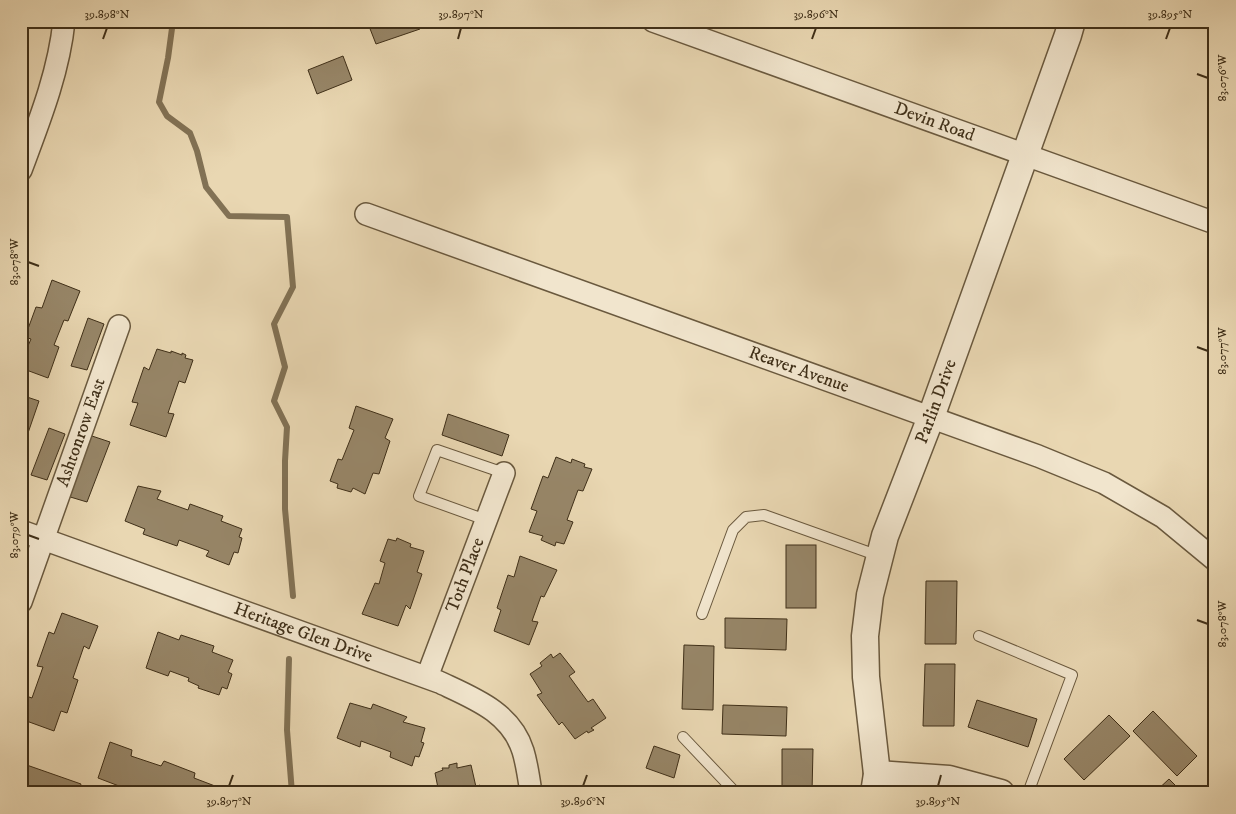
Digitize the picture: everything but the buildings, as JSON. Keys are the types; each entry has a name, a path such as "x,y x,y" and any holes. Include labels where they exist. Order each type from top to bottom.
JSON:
{"street":[{"path":"21,170 50,86 64,21"},
{"name":"Devin Road","path":"653,21 1215,223"},
{"name":"Parlin Drive","path":"876,784 866,677 865,636 870,595 885,536 931,418 1026,155 1072,21"},
{"name":"Reaver Avenue","path":"366,214 1038,456 1104,483 1163,517 1215,560"},
{"name":"Ashtonrow East","path":"21,602 119,326"},
{"name":"Toth Place","path":"427,677 504,473"},
{"name":"Heritage Glen Drive","path":"21,531 427,677 490,707 510,726 523,750 531,793"},
{"path":"876,784 949,779 1000,793"}],"lane":[{"path":"486,520 419,496 437,450 504,473"},
{"path":"702,614 733,530 746,517 764,515 880,556"},
{"path":"980,636 1072,675 1028,793"},
{"path":"683,736 736,793"}],"waterway":[{"path":"173,21 159,102 167,116 190,133 197,151 206,187 229,216 287,217 293,287 274,324 285,367 274,401 287,427 285,509 293,596"},
{"path":"289,659 287,730 292,793"}]}
